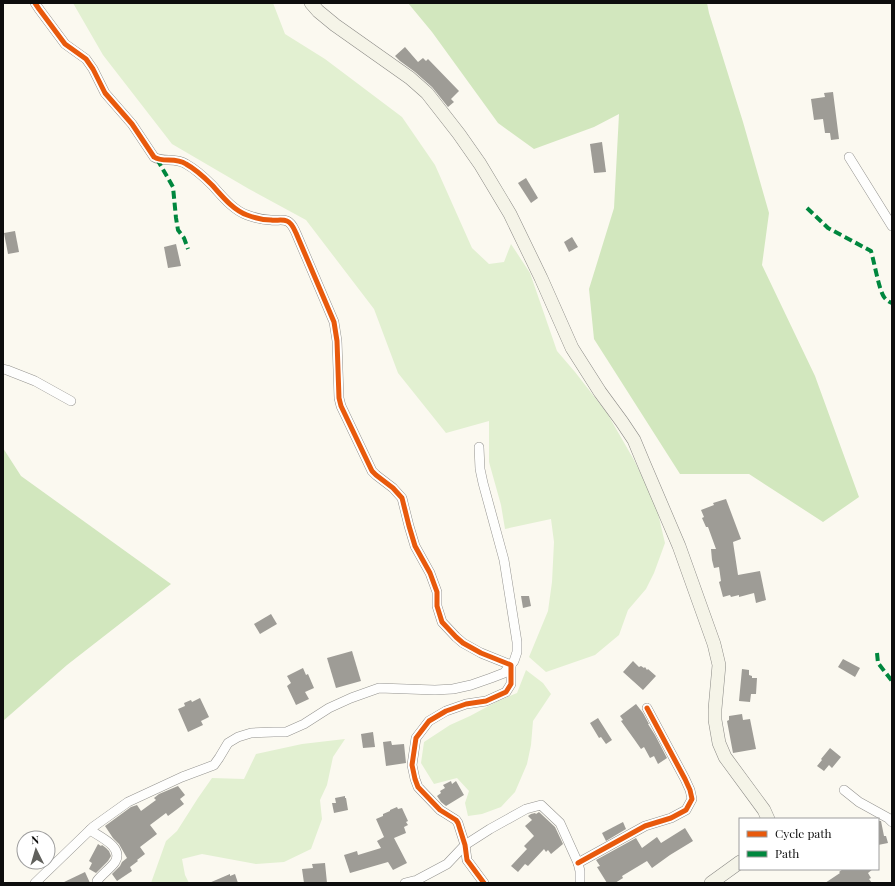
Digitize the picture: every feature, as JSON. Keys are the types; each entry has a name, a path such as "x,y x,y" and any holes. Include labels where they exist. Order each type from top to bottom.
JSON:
{"main road":[{"path":"311,3 335,25 410,78 427,93 480,164 510,214 542,278 572,348 600,392 634,440 679,546 714,644 719,665 715,709 719,743 725,757 764,810 768,818"},
{"path":"711,883 739,863"}],"street":[{"path":"35,3 42,15 65,44 86,59 106,93 132,124 154,157 157,159 180,161 186,164 211,184 226,201 245,215 254,218 287,221 292,225 334,322 337,341 339,398 341,406 372,471 393,488 402,498 408,526 415,546 430,574 437,592 437,606 442,622 463,643 481,654 511,665"},
{"path":"849,157 892,226"},
{"path":"3,369 35,382 71,401"},
{"path":"35,883 93,827 128,802 182,777 214,765 228,743 238,737 251,733 286,732 304,724 329,708 379,688 435,690 453,689 471,685 504,673 514,661 517,652 516,642 504,560 483,483 480,469 479,447"},
{"path":"484,883 467,860 465,845 458,823 456,820 440,810 418,787 412,765 416,738 430,720 446,711 466,704 486,700 506,692 511,684 511,665"},
{"path":"578,863 645,826 671,818 686,810 692,799 685,779 647,708"},
{"path":"844,790 859,802 888,818 892,822"},
{"path":"405,883 417,880 447,864 465,845 526,808 541,805 560,823 578,863 580,883"},
{"path":"90,830 113,845 116,851 116,861 101,875 97,881 98,883"}],"green space":[{"path":"73,3 273,3 285,34 325,59 402,117 435,165 472,248 489,264 504,262 511,244 530,273 557,351 607,413 634,460 656,505 665,543 654,573 646,589 628,610 619,635 595,655 546,672 529,657 548,611 552,582 554,542 551,519 505,529 501,505 489,462 489,421 446,433 398,373 374,309 306,220 172,144 103,55"},
{"path":"408,3 707,3 769,213 762,265 815,376 859,497 823,522 749,474 680,474 594,339 589,289 614,208 619,114 594,127 534,149 498,123 432,32"},
{"path":"3,448 21,476 171,584 67,665 3,721"},
{"path":"526,670 543,683 551,694 533,721 531,745 527,764 515,792 501,807 482,814 468,816 465,803 469,791 457,778 434,784 421,763 424,742 450,725 517,693"},
{"path":"345,739 333,757 327,785 320,800 322,819 311,849 284,862 256,864 202,854 182,859 185,875 189,883 151,883 166,841 177,831 212,778 244,779 256,754 302,744"}],"building":[{"path":"405,47 418,62 423,58 426,61 428,59 459,91 451,99 454,102 448,107 432,87 395,56"},
{"path":"833,92 839,139 831,140 830,133 825,133 823,119 814,120 811,99 825,97 824,93"},
{"path":"602,142 606,172 594,173 590,144"},
{"path":"526,178 538,198 531,203 518,183"},
{"path":"15,231 19,252 8,254 4,233"},
{"path":"572,237 578,247 569,252 564,242"},
{"path":"176,244 181,266 168,268 164,247"},
{"path":"726,499 741,539 733,542 738,575 760,571 766,600 756,603 754,593 739,597 739,595 731,597 730,595 723,597 719,582 721,581 719,567 714,568 712,560 711,549 716,549 708,527 706,527 702,518 704,517 701,510 714,505 713,503"},
{"path":"521,596 529,596 531,606 523,608"},
{"path":"271,614 277,624 260,634 254,624"},
{"path":"352,651 361,681 336,688 327,658"},
{"path":"843,659 860,668 855,677 838,667"},
{"path":"633,661 639,667 645,667 656,676 643,690 623,672"},
{"path":"303,668 306,675 308,674 314,688 305,692 309,699 296,705 287,686 291,683 287,676"},
{"path":"742,669 749,670 749,675 752,676 752,678 757,678 756,694 751,694 750,702 739,701"},
{"path":"200,698 209,717 201,721 203,725 188,732 178,709 185,706 184,703 191,700 192,702"},
{"path":"636,704 643,713 667,758 658,764 654,756 650,758 644,747 641,749 621,721 623,720 620,716"},
{"path":"742,714 743,720 750,719 756,749 733,753 727,721 729,720 729,716"},
{"path":"598,718 612,740 606,744 601,737 599,738 590,723"},
{"path":"373,732 375,747 363,748 361,734"},
{"path":"391,741 392,745 404,744 406,763 386,766 383,742"},
{"path":"830,748 841,757 832,768 829,765 824,771 817,766"},
{"path":"451,781 452,784 456,781 464,795 446,806 437,796 441,793 440,791 445,788 443,785"},
{"path":"178,786 185,795 180,799 184,804 168,816 166,813 150,825 157,834 140,847 145,854 130,867 132,871 117,881 112,874 127,858 119,844 105,826 131,807 137,805 141,811 156,800 154,798 159,794"},
{"path":"345,796 348,810 334,813 332,803 336,803 335,798"},
{"path":"397,807 398,809 402,808 408,821 406,822 408,825 404,827 406,833 394,838 407,863 393,870 388,862 350,873 344,855 357,851 358,855 381,848 377,841 384,837 376,819"},
{"path":"539,812 555,827 563,844 551,854 548,850 546,852 544,849 528,866 525,864 518,872 511,866 527,849 524,846 534,836 525,826 532,820 528,816"},
{"path":"879,821 881,821 884,836 886,836 888,843 879,845"},
{"path":"623,822 626,829 606,841 602,833"},
{"path":"685,828 693,841 652,868 647,861 622,876 623,878 615,883 607,883 597,867 600,866 596,860 636,838 642,848 657,837 661,843"},
{"path":"98,844 106,848 111,856 96,873 89,869 92,863 89,861"},
{"path":"325,863 327,883 304,883 302,869 313,868 312,864"},
{"path":"842,870 872,870 868,873 871,878 869,879 872,883 825,883 840,873 839,872"},
{"path":"85,872 90,883 62,883"},
{"path":"230,874 230,876 235,874 238,883 209,883"}],"marked path":[{"path":"157,159 173,187 178,230 184,238 188,249"},
{"path":"807,208 828,228 871,251 882,293 884,297 892,303"},
{"path":"877,653 878,663 892,681"}],"cycle path":[{"path":"35,3 65,44 86,59 93,69 105,93 132,124 154,157 161,160 182,162 189,166 206,179 232,206 242,213 262,219 285,220 294,228 334,322 337,341 339,398 341,406 372,471 393,488 402,498 415,546 430,573 437,592 437,606 442,622 463,643 481,653 511,665 511,684 506,692 486,701 466,704 446,711 429,721 416,738 412,765 418,787 440,810 456,820 458,823 465,845 467,860 484,883"},
{"path":"578,863 645,826 671,818 686,810 692,799 685,779 647,708"}]}
